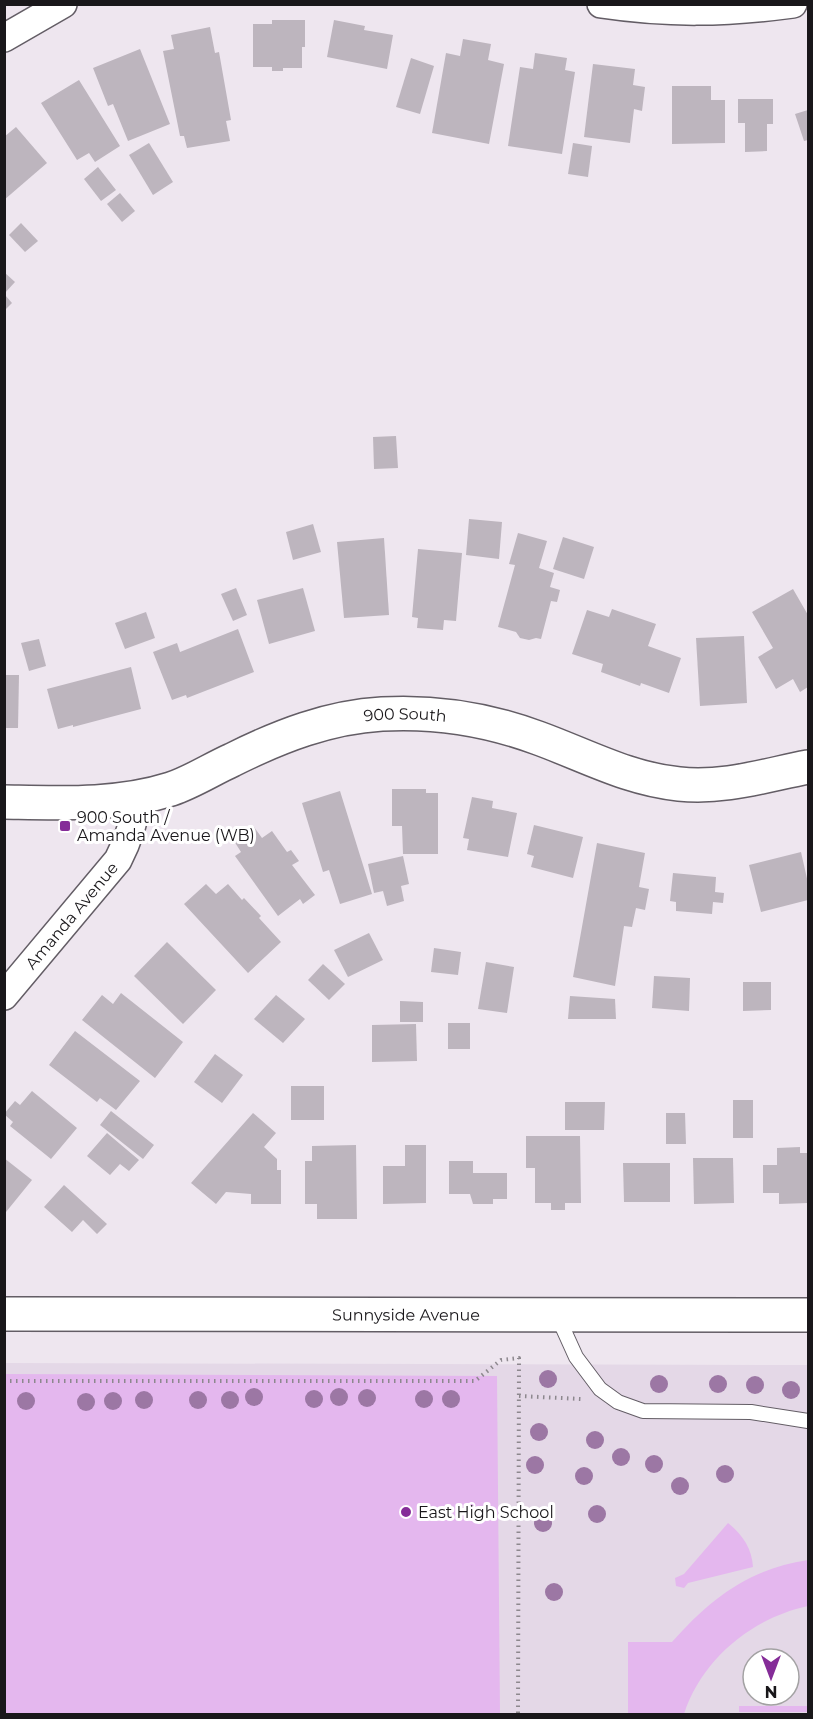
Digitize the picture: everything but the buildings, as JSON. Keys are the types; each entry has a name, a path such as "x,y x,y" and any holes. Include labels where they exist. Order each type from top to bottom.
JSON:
{"street":[{"path":"4,38 63,4"},
{"path":"601,4 641,10 692,13 746,10 793,4"},
{"name":"900 South","path":"4,802 94,801 138,796 171,789 303,728 341,719 381,714 443,715 501,725 614,769 643,778 679,784 703,786 729,783 808,767"},
{"name":"Amanda Avenue","path":"4,996 118,860 135,820 138,796"},
{"name":"Sunnyside Avenue","path":"4,1314 808,1315"}],"lane":[{"path":"557,1315 576,1357 600,1389 618,1402 643,1411 750,1412 808,1421"}],"path":[{"path":"4,1381 475,1381 501,1360 519,1358 518,1714"},
{"path":"519,1396 581,1399"}],"shaded area":[{"name":"East High School","path":"5,1363 808,1365 808,1714 5,1714"},
{"path":"5,1374 497,1376 500,1714 5,1714"},
{"path":"728,1523 746,1543 753,1567 688,1583 684,1588 676,1586 675,1578 684,1574"},
{"path":"808,1560 808,1606 768,1620 732,1644 703,1676 684,1714 628,1714 628,1642 672,1642 701,1612 732,1588 767,1570"},
{"path":"739,1706 808,1706 808,1712 739,1712"}],"place":[{"name":"900 South / Amanda Avenue (WB)","path":"65,826"},
{"name":"East High School","path":"406,1512"}]}
